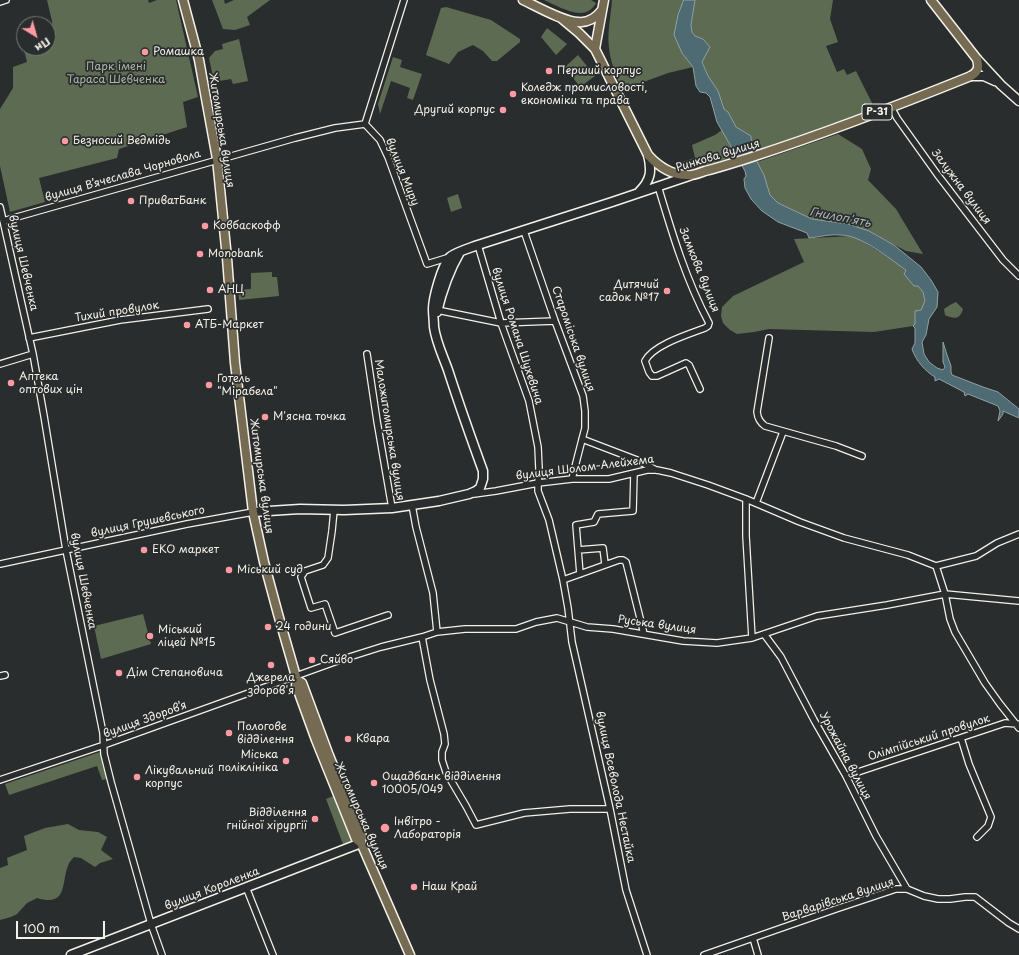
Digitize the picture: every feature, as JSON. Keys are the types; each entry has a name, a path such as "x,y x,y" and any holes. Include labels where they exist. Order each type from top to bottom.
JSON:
{"main road":[{"name":"Житомирська вулиця","path":"183,0 199,60 217,160 235,363 253,512 264,562 297,678 296,685 316,740 356,839 360,843 410,955"},
{"path":"523,0 561,18 576,23 594,18 602,10"},
{"path":"595,49 604,0"},
{"path":"931,0 977,59 1001,85 1019,101"},
{"path":"561,18 595,49 648,155 653,161 664,169 675,174 689,176"},
{"path":"971,76 975,74 979,68 977,59"},
{"path":"971,76 984,76 1001,85"},
{"name":"Ринкова вулиця","path":"450,257 478,245 689,176 763,154 892,107 971,76"},
{"path":"637,194 649,180 650,169 648,155"},
{"path":"434,320 451,269 460,252"},
{"path":"450,257 442,272 436,289 433,309 434,326 483,471 483,479 480,488 470,494"},
{"name":"вулиця Шолом-Алейхема","path":"253,512 300,509 334,510 392,508 470,494"},
{"name":"вулиця Короленка","path":"71,955 360,843"}],"street":[{"path":"0,2 6,0"},
{"path":"365,124 404,0"},
{"name":"Залужна вулиця","path":"892,107 897,118 937,174 1003,260 1019,276"},
{"name":"вулиця Вʼячеслава Чорновола","path":"3,221 335,128 365,124"},
{"name":"вулиця Миру","path":"365,124 380,140 388,158 427,264 450,257"},
{"name":"Замкова вулиця","path":"658,186 677,246 701,308 709,323 705,328 671,341 650,353 645,361 652,376 658,376 686,363 689,366 700,389"},
{"name":"вулиця Шевченка","path":"0,207 33,354 46,423 66,550 104,733 104,754 151,924 162,955"},
{"name":"Староміська вулиця","path":"524,231 583,396 585,428 576,459 572,480"},
{"name":"вулиця Романа Шухевича","path":"478,245 501,323 529,401 538,447 538,491 549,520 563,580 570,622"},
{"name":"Тихий провулок","path":"29,338 120,320 208,309"},
{"path":"437,310 501,323 555,321"},
{"path":"769,338 757,412 760,422 765,426 836,446 862,456"},
{"path":"0,364 33,354"},
{"name":"Маложитомирська вулиця","path":"367,354 392,508"},
{"path":"756,503 783,432"},
{"path":"582,439 637,460 657,470"},
{"name":"вулиця Шолом-Алейхема","path":"470,494 538,483 609,479 647,470 657,470 671,473 746,499 800,522 844,538 908,555 936,566"},
{"path":"580,574 576,525 594,522 598,514 633,511 634,473"},
{"path":"746,499 746,536 752,638"},
{"name":"Маложитомирська вулиця","path":"412,504 416,527 433,592 437,632"},
{"path":"334,510 328,558 323,565 305,571 301,576 311,608 325,604 335,633 388,616"},
{"name":"вулиця Грушевського","path":"0,564 187,524 253,512"},
{"path":"1018,726 985,683 955,632 936,566 976,556 997,543 1019,534"},
{"path":"578,550 603,548 606,564"},
{"path":"563,580 606,564 624,560 626,562 644,634"},
{"name":"Руська вулиця","path":"297,678 343,659 437,632 465,629 516,629 536,622 557,618 587,627 613,629 683,641 717,643 752,638 818,616 945,594 1019,601"},
{"name":"вулиця Всеволода Нестайка","path":"570,622 572,642 610,809 626,890 647,955"},
{"name":"Урожайна вулиця","path":"764,634 781,657 814,720 846,776 876,836 906,889"},
{"path":"422,637 430,680 444,734 445,744 442,752 442,760 446,772 476,825 524,813 570,809 610,809"},
{"name":"вулиця Здоровʼя","path":"0,780 297,678"},
{"name":"Олімпійський провулок","path":"846,776 1005,723 1018,726"},
{"path":"961,738 969,764 991,817 988,826 977,837"},
{"path":"246,887 273,955"},
{"name":"Варварівська вулиця","path":"704,955 896,889 906,889 924,896 938,899 975,897 1019,929"},
{"path":"753,938 758,955"}],"green space":[{"name":"Парк імені Тараса Шевченка","path":"47,0 148,0 149,3 157,0 176,0 198,97 183,102 187,127 119,149 117,158 39,178 45,202 10,212 0,166 0,109 13,88 13,67 27,62 26,56 56,56 56,16 51,16"},
{"path":"212,0 224,0 225,4 234,0 270,0 247,17 250,25 235,30 223,29"},
{"path":"544,0 591,0 596,3 590,10 579,13 567,10"},
{"path":"612,0 684,0 682,53 693,67 668,73 622,90 612,64 609,48"},
{"path":"695,0 833,0 830,19 838,42 826,46 837,72 844,69 847,75 856,71 875,109 752,152 751,136 736,127 728,112 724,109 718,91 708,76 702,61 710,47 703,39 695,36 692,32 691,25"},
{"path":"446,7 491,20 520,39 520,42 497,61 492,61 483,51 473,45 458,52 449,64 426,55 441,8"},
{"path":"547,28 567,44 556,55 541,37"},
{"path":"239,39 248,81 233,84 231,79 214,82 209,58 215,51 223,49 222,44"},
{"path":"578,55 595,76 580,87 565,67"},
{"path":"393,57 402,60 400,67 422,74 413,100 407,98 410,88 391,81 380,114 378,104"},
{"path":"722,130 737,157 685,170 682,162 695,158 692,145 715,135"},
{"path":"838,134 862,149 871,169 868,180 896,209 923,254 906,251 869,231 848,224 812,219 778,203 770,195 764,175 757,162"},
{"path":"458,194 462,208 451,212 447,198"},
{"path":"851,236 883,254 906,270 923,292 925,301 913,326 874,332 769,329 737,334 723,323 721,316 722,307 733,296 804,262 794,239"},
{"path":"272,272 272,277 277,277 279,296 239,300 238,290 251,289 251,273"},
{"path":"956,302 963,309 962,313 956,318 945,315 944,309"},
{"path":"143,614 151,644 101,659 94,626"},
{"path":"100,752 107,779 102,780 97,766 9,795 5,784"},
{"path":"336,795 354,841 343,844 326,799"},
{"path":"68,824 79,830 98,832 107,837 101,850 113,859 100,863 95,867 81,858 74,857 66,871 60,894 56,898 49,900 37,898 27,903 17,914 0,920 0,868 8,865 7,858 27,850 24,836 45,828"}],"water":[{"path":"684,0 695,0 691,25 692,32 695,36 703,39 710,47 702,62 708,76 718,91 724,109 728,112 736,127 751,136 752,152 764,175 770,195 778,203 812,219 848,224 869,231 894,245 921,267 938,292 937,307 929,319 926,335 922,342 924,354 929,362 937,368 943,370 945,367 943,362 943,342 951,366 952,375 998,392 1019,409 1019,418 1003,411 1003,414 998,421 1000,411 998,406 968,394 965,396 964,392 939,379 935,381 935,377 924,369 918,362 912,349 915,343 915,328 913,326 915,324 915,311 921,310 925,301 923,292 918,286 914,286 904,274 906,270 866,243 848,236 828,235 809,238 807,233 778,222 762,211 751,199 745,188 745,171 717,122 710,97 706,93 700,92 696,86 693,67 682,53 674,35 678,15"}],"place":[{"name":"Ромашка","path":"145,52"},
{"name":"Перший корпус","path":"549,71"},
{"name":"Коледж промисловості, економіки та права","path":"513,94"},
{"name":"Другий корпус","path":"503,110"},
{"name":"Безносий Ведмідь","path":"65,141"},
{"name":"ПриватБанк","path":"131,201"},
{"name":"Ковбаскофф","path":"205,226"},
{"name":"Monobank","path":"200,254"},
{"name":"АНЦ","path":"210,290"},
{"name":"Дитячий садок №17","path":"667,291"},
{"name":"АТБ-Маркет","path":"187,325"},
{"name":"Аптека оптових цін","path":"11,383"},
{"name":"Готель \"Мірабела\"","path":"209,385"},
{"name":"М'ясна точка","path":"265,417"},
{"name":"ЕКО маркет","path":"144,550"},
{"name":"Міський суд","path":"229,570"},
{"name":"24 години","path":"268,627"},
{"name":"Міський ліцей №15","path":"150,636"},
{"name":"Сяйво","path":"312,660"},
{"name":"Джерела здоров'я","path":"271,665"},
{"name":"Дім Степановича","path":"119,673"},
{"name":"Пологове відділення","path":"229,733"},
{"name":"Квара","path":"348,739"},
{"name":"Міська поліклініка","path":"286,761"},
{"name":"Лікувальний корпус","path":"137,777"},
{"name":"Ощадбанк відділення 10005/049","path":"374,783"},
{"name":"Відділення гнійної хірургії","path":"315,819"},
{"name":"Інвітро - Лабораторія","path":"385,828"},
{"name":"Наш Край","path":"414,887"}],"water label":[{"name":"Гнилоп'ять","path":"840,218"}]}
